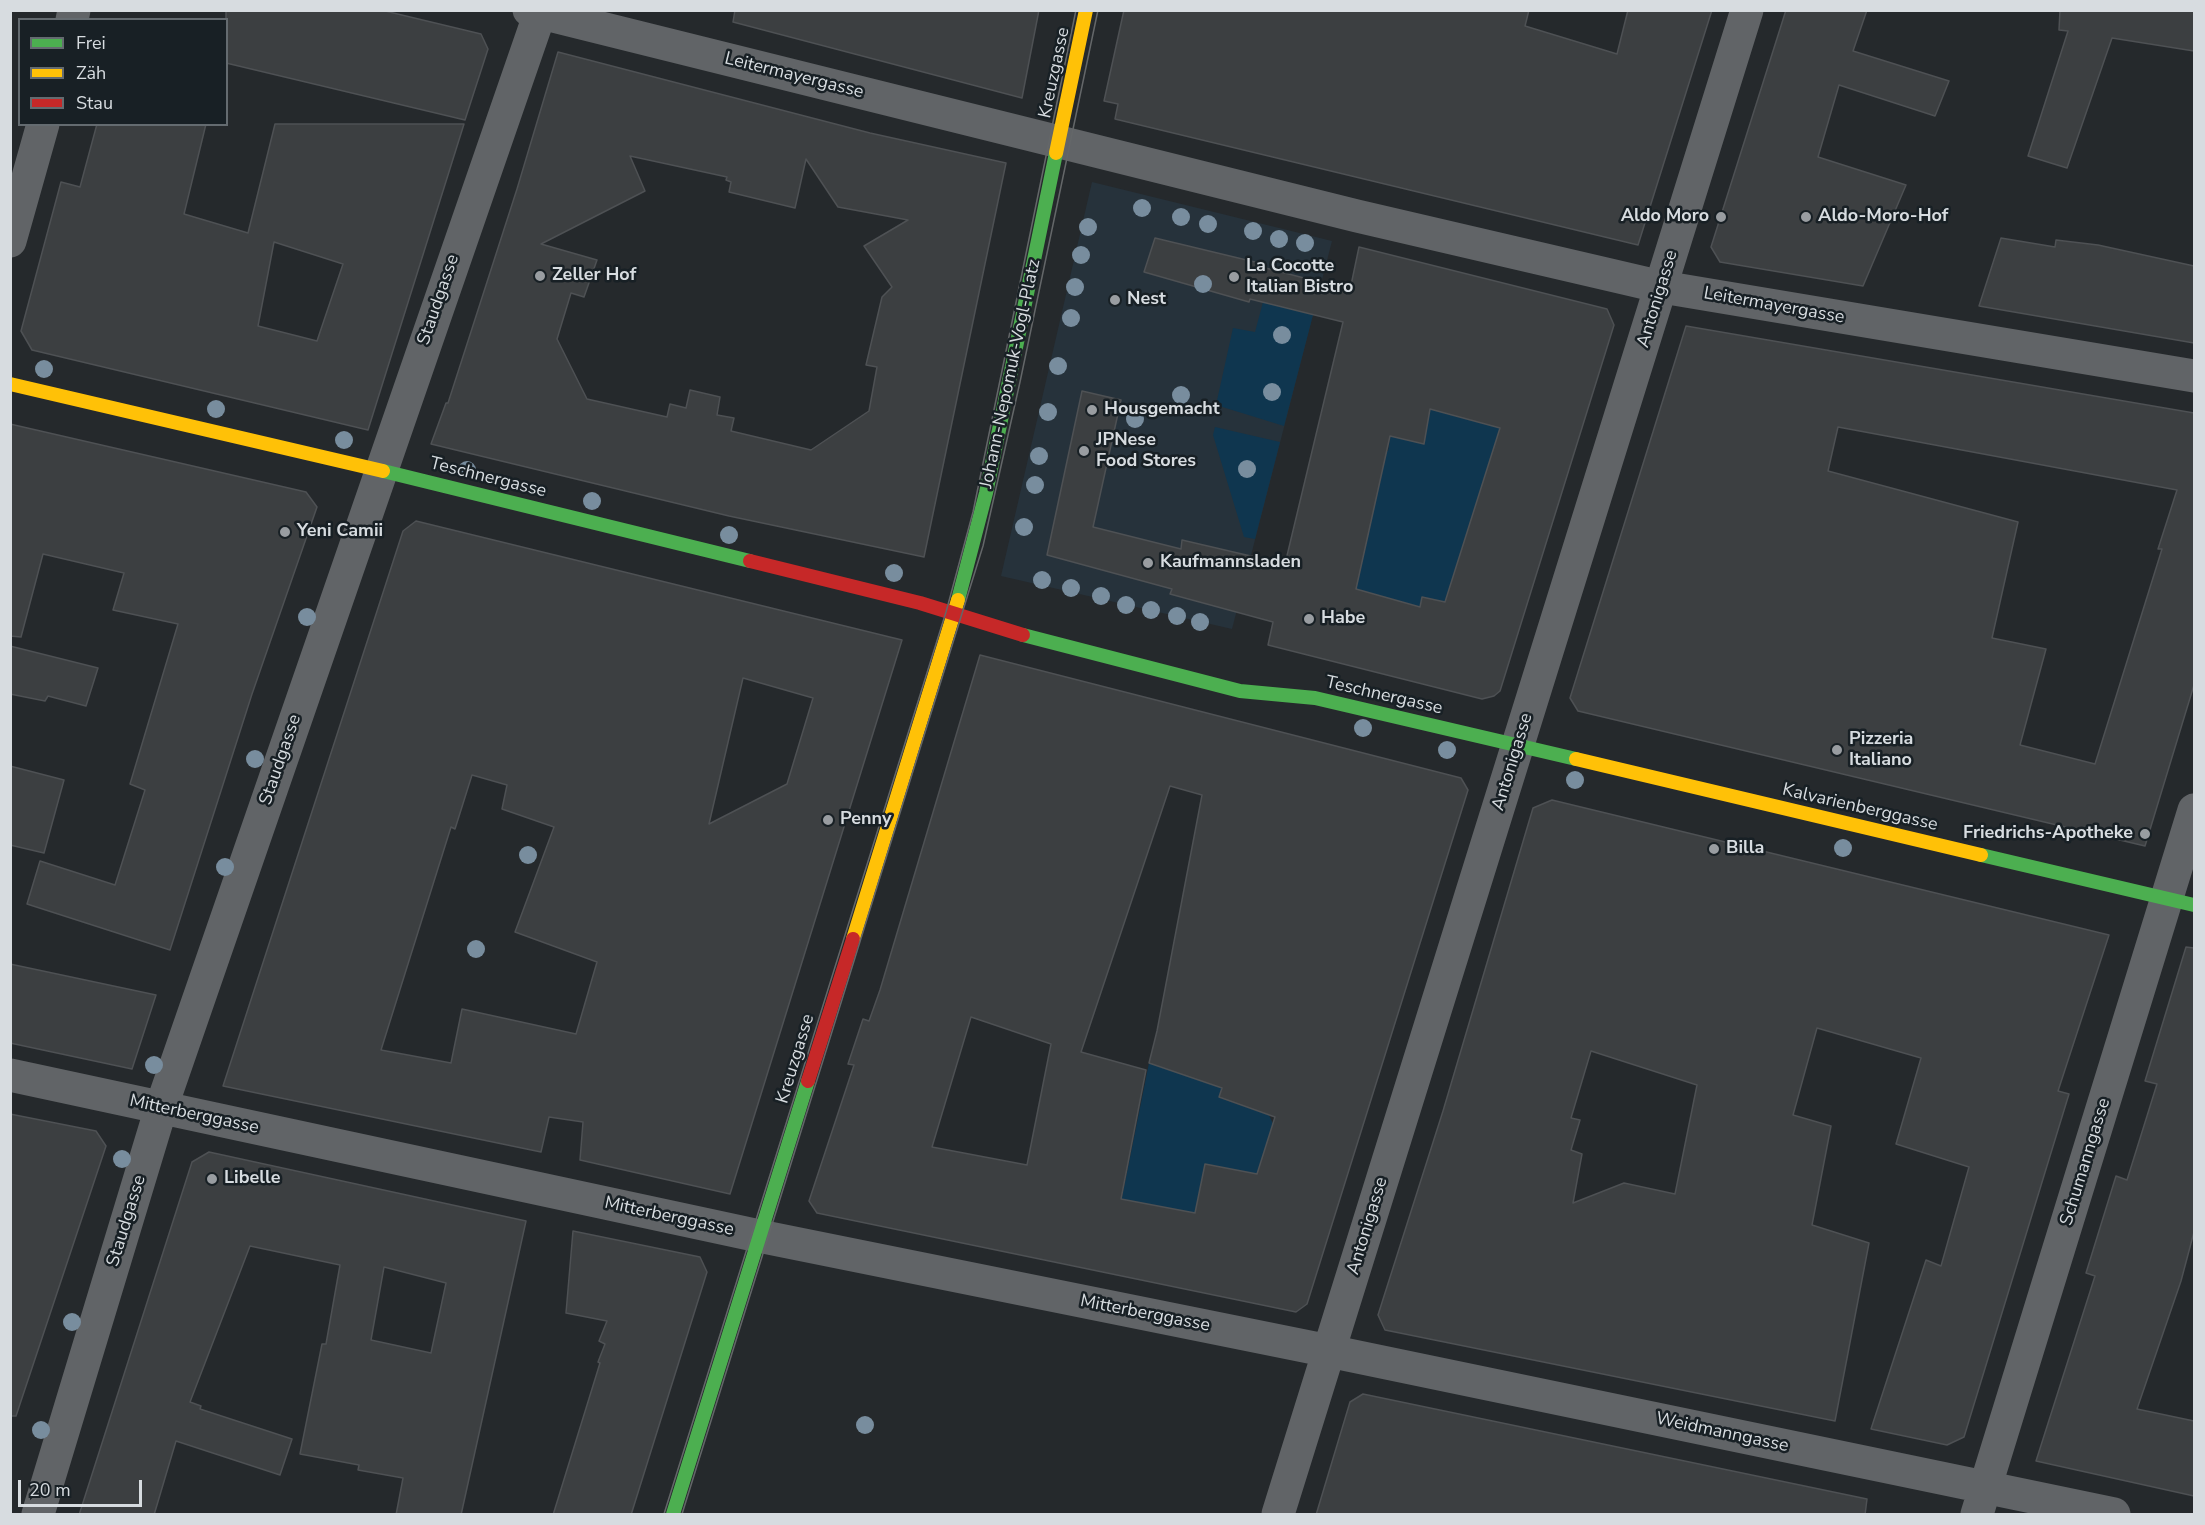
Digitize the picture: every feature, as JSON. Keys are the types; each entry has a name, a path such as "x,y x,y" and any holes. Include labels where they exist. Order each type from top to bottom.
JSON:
{"street":[{"name":"Kreuzgasse","path":"1059,142 1086,10"},
{"name":"Antonigasse","path":"1278,1515 1747,10"},
{"name":"Leitermayergasse","path":"536,11 1358,216 1662,287 2194,376"},
{"name":"Staudgasse","path":"38,1515 161,1108 536,11"},
{"path":"10,241 42,126"},
{"name":"Johann-Nepomuk-Vogl-Platz","path":"954,615 987,493 1059,142"},
{"name":"Teschnergasse","path":"10,384 380,470 920,603 954,615 1240,691 1315,698 1518,746"},
{"name":"Kreuzgasse","path":"673,1515 954,615"},
{"name":"Kalvarienberggasse","path":"1518,746 2181,902"},
{"name":"Schumanngasse","path":"1981,1501 2181,902 2194,810"},
{"name":"Mitterberggasse","path":"10,1075 759,1236 1329,1351"},
{"name":"Weidmanngasse","path":"1329,1351 1981,1501 2114,1515"}],"shaded area":[{"path":"1092,182 1332,241 1232,629 1001,576"},
{"path":"1263,302 1313,315 1284,426 1216,405 1233,328 1255,332"},
{"path":"1417,332 1429,336 1428,342 1452,348 1454,342 1521,359 1523,362 1519,378 1514,377 1512,390 1520,393 1499,466 1489,463 1474,512 1483,517 1469,563 1459,562 1444,605 1454,611 1449,620 1436,618 1438,601 1422,597 1420,607 1401,602 1400,608 1355,597 1348,585 1351,579 1358,580 1363,557 1357,555 1359,541 1365,542 1379,486 1372,484 1381,449 1388,451 1391,433 1396,434 1396,429 1401,430 1400,438 1424,444 1427,425 1401,418 1396,412 1399,398 1393,397 1406,341","holes":["1463,369 1503,380 1489,425 1451,415"]},
{"path":"1215,427 1280,442 1255,539 1244,537 1213,435"},
{"path":"1149,1063 1222,1088 1220,1098 1269,1115 1273,1124 1289,1129 1240,1223 1162,1207 1161,1211 1121,1202"}],"building":[{"path":"226,10 381,10 481,34 488,49 465,120 228,63 228,18 226,18"},
{"path":"735,10 1039,10 1022,98 733,22"},
{"path":"1124,10 1529,10 1525,26 1617,54 1628,10 1712,10 1638,245 1115,119 1118,104 1104,101"},
{"path":"1786,10 1867,10 1853,51 1949,81 1935,116 1839,85 1818,157 1906,185 1863,286 1720,262 1711,247"},
{"path":"2060,10 2194,10 2194,51 2112,38 2067,168 2028,156 2068,31 2059,30"},
{"path":"558,52 870,133 1006,163 924,557 729,516 431,444 446,403 448,403 517,189","holes":["630,156 727,177 726,180 731,182 729,192 795,208 806,159 838,207 908,220 864,246 892,287 882,297 866,365 877,367 869,411 811,450 731,431 734,418 717,415 720,397 690,390 686,408 670,404 667,417 587,399 557,339 571,293 584,297 597,260 541,244 645,191"]},
{"path":"275,124 464,124 368,430 32,350 21,331 61,182 80,187 96,126 206,126 184,214 248,233","holes":["274,242 343,264 317,341 258,326"]},
{"path":"1155,238 1259,263 1258,266 1350,290 1359,247 1607,309 1614,325 1500,691 1494,696 1482,699 1268,645 1273,622 1170,594 1172,589 1047,555 1082,391 1121,400 1093,527 1181,549 1182,540 1285,564 1343,322 1250,299 1249,302 1144,272","holes":["1430,409 1500,428 1445,602 1422,597 1420,607 1356,589 1390,436 1424,444"]},
{"path":"2001,238 2055,247 2056,240 2098,245 2194,266 2194,343 1979,306"},
{"path":"1686,326 2194,413 2194,685 2145,846 1578,711 1570,698","holes":["1838,427 2177,490 2158,549 2162,549 2095,764 2020,745 2046,649 1992,638 2018,522 1828,471"]},
{"path":"10,424 306,492 317,507 252,694 170,950 27,904 40,861 115,885 145,790 130,784 178,624 113,610 124,573 43,554 21,637 10,636"},
{"path":"416,521 902,640 730,1194 580,1160 583,1122 549,1117 541,1152 223,1086 403,531","holes":["743,678 813,698 787,784 709,824","472,775 507,785 502,809 554,827 515,932 597,962 576,1034 462,1009 451,1063 381,1050 451,827 455,829"]},
{"path":"10,646 98,668 86,706 48,696 45,701 10,694"},
{"path":"980,655 1461,778 1468,790 1307,1304 1296,1312 817,1213 809,1201 854,1065 848,1064 863,1019 869,1021","holes":["1170,786 1202,795 1149,1063 1222,1088 1219,1097 1275,1117 1257,1174 1205,1164 1195,1213 1121,1199 1146,1070 1081,1052","971,1017 1051,1044 1027,1165 932,1147"]},
{"path":"10,766 64,780 44,853 10,845"},
{"path":"1552,800 2109,935 2058,1091 2069,1094 1964,1437 1947,1445 1871,1429 1926,1260 1941,1266 1969,1167 1896,1144 1921,1058 1817,1028 1793,1115 1831,1126 1812,1225 1869,1243 1835,1421 1385,1330 1378,1315 1443,1111 1533,808","holes":["1591,1051 1697,1085 1675,1194 1624,1183 1573,1203 1582,1154 1571,1150 1580,1120 1571,1118"]},
{"path":"2186,947 2194,948 2194,1232 2181,1281 2137,1409 2194,1421 2194,1496 2036,1461 2095,1276 2086,1273 2116,1176 2127,1180 2157,1084 2145,1081"},
{"path":"10,964 156,995 132,1069 10,1043"},
{"path":"10,1114 96,1131 106,1146 16,1416 10,1416"},
{"path":"209,1152 526,1221 461,1515 396,1515 403,1478 358,1470 359,1465 300,1454 322,1344 326,1344 340,1265 250,1246 190,1402 201,1406 200,1409 292,1439 280,1475 176,1441 154,1515 79,1515 192,1162","holes":["384,1267 446,1283 431,1353 371,1340"]},
{"path":"573,1231 700,1257 707,1272 631,1515 553,1515 600,1363 598,1362 605,1344 599,1341 607,1321 566,1313"},
{"path":"1363,1394 1867,1499 1865,1515 1316,1515 1350,1402"}],"tram line":[{"path":"664,1514 946,612 973,512 1076,10"},
{"path":"682,1514 983,546 1098,10"}],"traffic: fast":[{"path":"958,600 986,493 1056,153"},
{"path":"383,471 750,561"},
{"path":"1023,635 1240,691 1315,698 1576,759"},
{"path":"1981,855 2194,905"},
{"path":"673,1514 808,1081"}],"traffic: slow":[{"path":"1056,153 1086,10"},
{"path":"10,384 383,471"},
{"path":"853,939 958,600"},
{"path":"1576,759 1981,855"}],"traffic: jam":[{"path":"750,561 920,603 1023,635"},
{"path":"808,1081 853,939"}],"place":[{"name":"Aldo Moro","path":"1721,217"},
{"name":"Aldo-Moro-Hof","path":"1806,217"},
{"name":"Zeller Hof","path":"540,276"},
{"name":"La Cocotte Italian Bistro","path":"1234,277"},
{"name":"Nest","path":"1115,300"},
{"name":"Housgemacht","path":"1092,410"},
{"name":"JPNese Food Stores","path":"1084,451"},
{"name":"Yeni Camii","path":"285,532"},
{"name":"Kaufmannsladen","path":"1148,563"},
{"name":"Habe","path":"1309,619"},
{"name":"Pizzeria Italiano","path":"1837,750"},
{"name":"Penny","path":"828,820"},
{"name":"Friedrichs-Apotheke","path":"2145,834"},
{"name":"Billa","path":"1714,849"},
{"name":"Libelle","path":"212,1179"}]}
